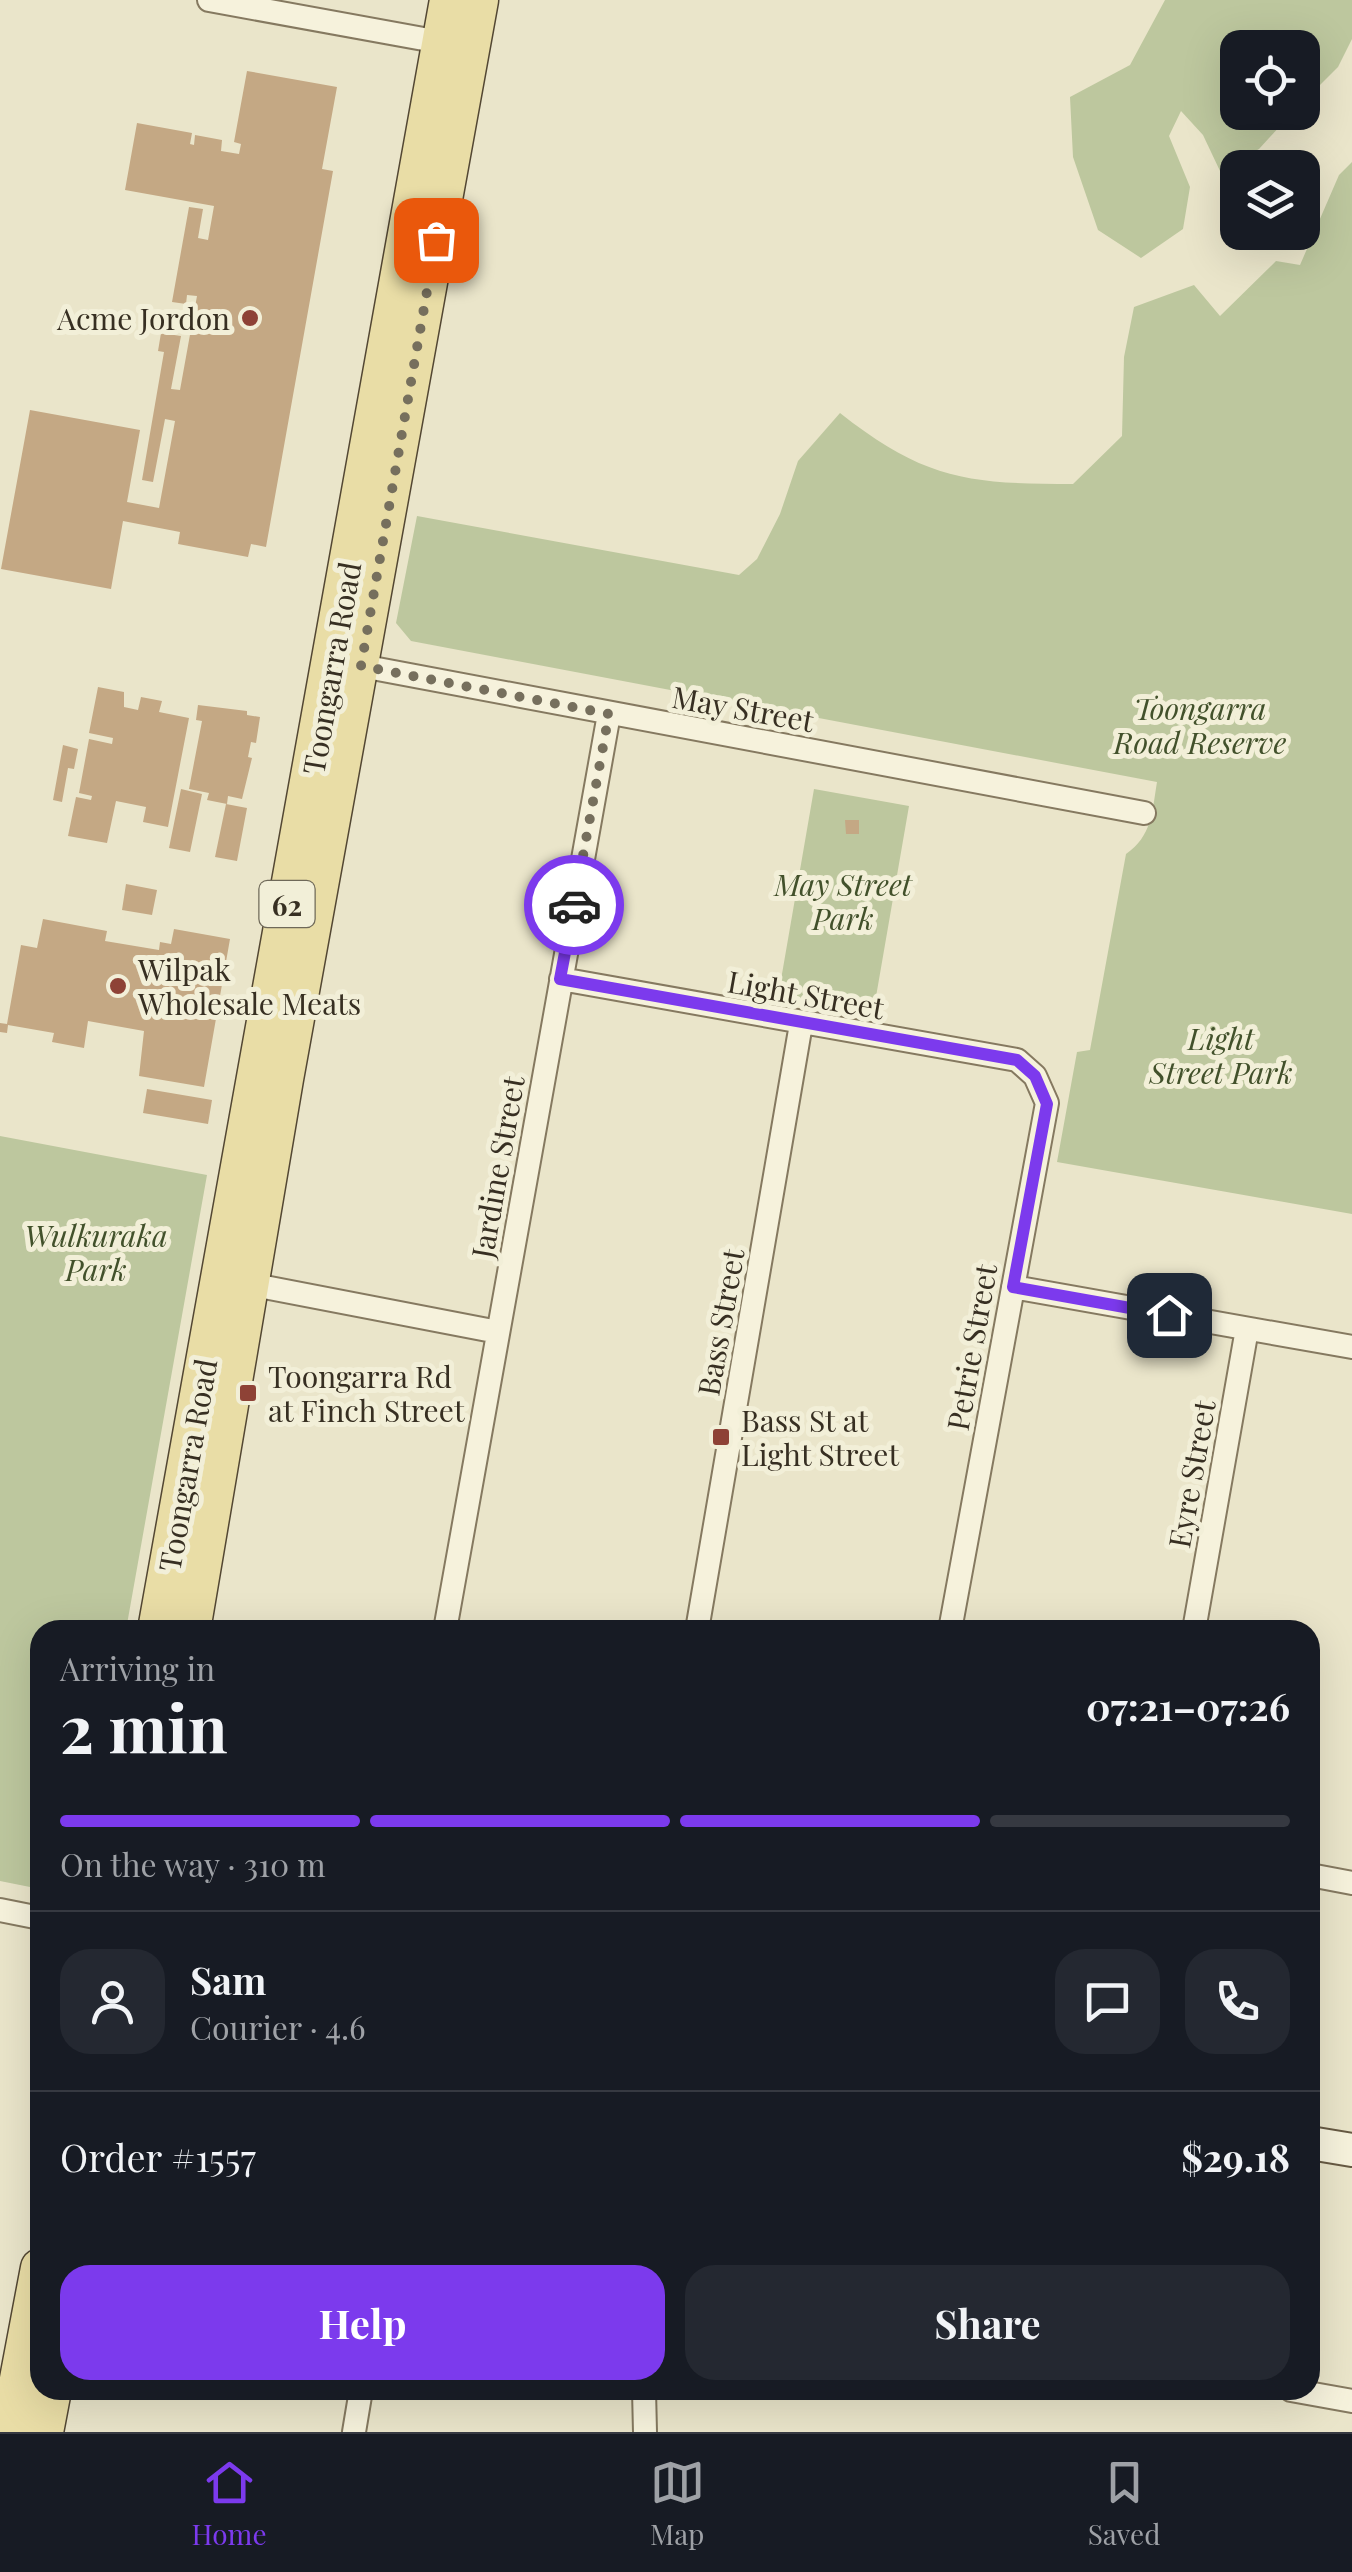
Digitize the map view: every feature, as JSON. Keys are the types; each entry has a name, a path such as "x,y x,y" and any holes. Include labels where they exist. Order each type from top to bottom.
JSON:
{"main road":[{"name":"Toongarra Road","path":"449,0 457,44"},
{"name":"Toongarra Road","path":"193,1620 347,663 457,44 479,0"},
{"name":"Toongarra Road","path":"160,1620 246,1128 347,663"},
{"path":"1320,2145 1352,2150"},
{"path":"9,2432 30,2321"},
{"path":"44,2432 50,2400"}],"street":[{"path":"209,0 457,44"},
{"name":"May Street","path":"347,663 1144,812"},
{"name":"Jardine Street","path":"447,1620 609,714"},
{"name":"Light Street","path":"560,979 1017,1060 1035,1076"},
{"name":"Bass Street","path":"700,1620 801,1024"},
{"name":"Petrie Street","path":"952,1620 1047,1104 1035,1076"},
{"path":"249,1284 498,1332"},
{"path":"1013,1287 1352,1348"},
{"name":"Eyre Street","path":"1196,1620 1248,1329"},
{"path":"1320,1876 1352,1882"},
{"path":"0,1910 30,1916"},
{"path":"1320,2395 1352,2401"},
{"path":"354,2432 359,2400"},
{"path":"644,2400 646,2432"}],"green space":[{"path":"1165,0 1352,0 1352,39 1338,67 1320,85 1320,30 1220,30 1220,130 1276,130 1257,150 1220,150 1220,171 1203,135 1181,111 1169,136 1190,187 1183,229 1141,258 1098,230 1073,157 1070,97 1130,65"},
{"path":"1352,162 1352,1214 1057,1162 1077,1052 1090,1050 1126,854 1146,831 1157,782 411,641 396,623 417,516 739,575 757,559 780,514 798,461 840,413 898,452 949,474 1005,482 1073,484 1122,436 1124,357 1134,307 1194,285 1220,316 1276,261 1300,265 1306,250 1320,250 1320,219 1339,175"},
{"name":"May Street Park","path":"814,789 909,806 873,1014 778,997"},
{"name":"Wulkuraka Park","path":"0,1136 207,1175 128,1620 30,1620 30,1887 0,1881"}],"building":[{"name":"Acme Jordon","path":"247,71 337,87 322,169 333,171 266,547 251,544 248,557 178,544 180,532 123,521 111,589 1,569 30,410 140,430 127,502 159,508 175,421 165,419 153,482 142,480 164,352 158,351 161,333 181,336 171,389 180,390 197,296 187,295 186,304 172,302 189,207 203,209 198,238 208,240 214,206 125,190 137,123 192,133 190,144 194,145 195,135 222,140 221,151 239,154 241,144 234,142"},
{"path":"98,687 124,692 124,707 138,710 141,697 162,701 159,712 189,718 168,827 143,822 146,807 116,801 107,843 68,836 76,797 91,800 92,796 79,793 89,739 112,744 113,738 89,733"},
{"path":"198,705 247,711 247,715 260,717 256,743 251,742 248,757 252,758 242,799 228,796 227,804 207,800 209,793 189,789 202,721 196,720"},
{"path":"63,745 78,749 74,769 68,768 62,802 53,800"},
{"path":"181,789 202,794 190,852 169,848"},
{"path":"226,804 247,808 237,861 215,857"},
{"path":"845,820 859,820 859,834 846,834"},
{"path":"126,884 157,890 152,915 122,910"},
{"name":"Wilpak Wholesale Meats","path":"43,919 107,931 105,941 159,950 160,942 171,944 174,929 230,939 204,1087 139,1076 144,1031 88,1021 84,1048 52,1042 54,1033 8,1025 7,1033 0,1032 0,1023 7,1024 21,945 37,948"},
{"path":"147,1089 212,1100 208,1124 143,1113"}],"way so far":[{"path":"436,240 361,666 609,714 574,905"}],"place":[{"name":"Acme Jordon","path":"250,318"},
{"name":"Wilpak Wholesale Meats","path":"118,986"},
{"name":"Toongarra Rd at Finch Street","path":"248,1393"},
{"name":"Bass St at Light Street","path":"721,1437"}],"route":[{"path":"574,905 560,979 1017,1060 1035,1076 1047,1104 1013,1287 1169,1315"}],"park label":[{"name":"Toongarra Road Reserve","path":"1200,725"},
{"name":"Light Street Park","path":"1221,1055"}]}
